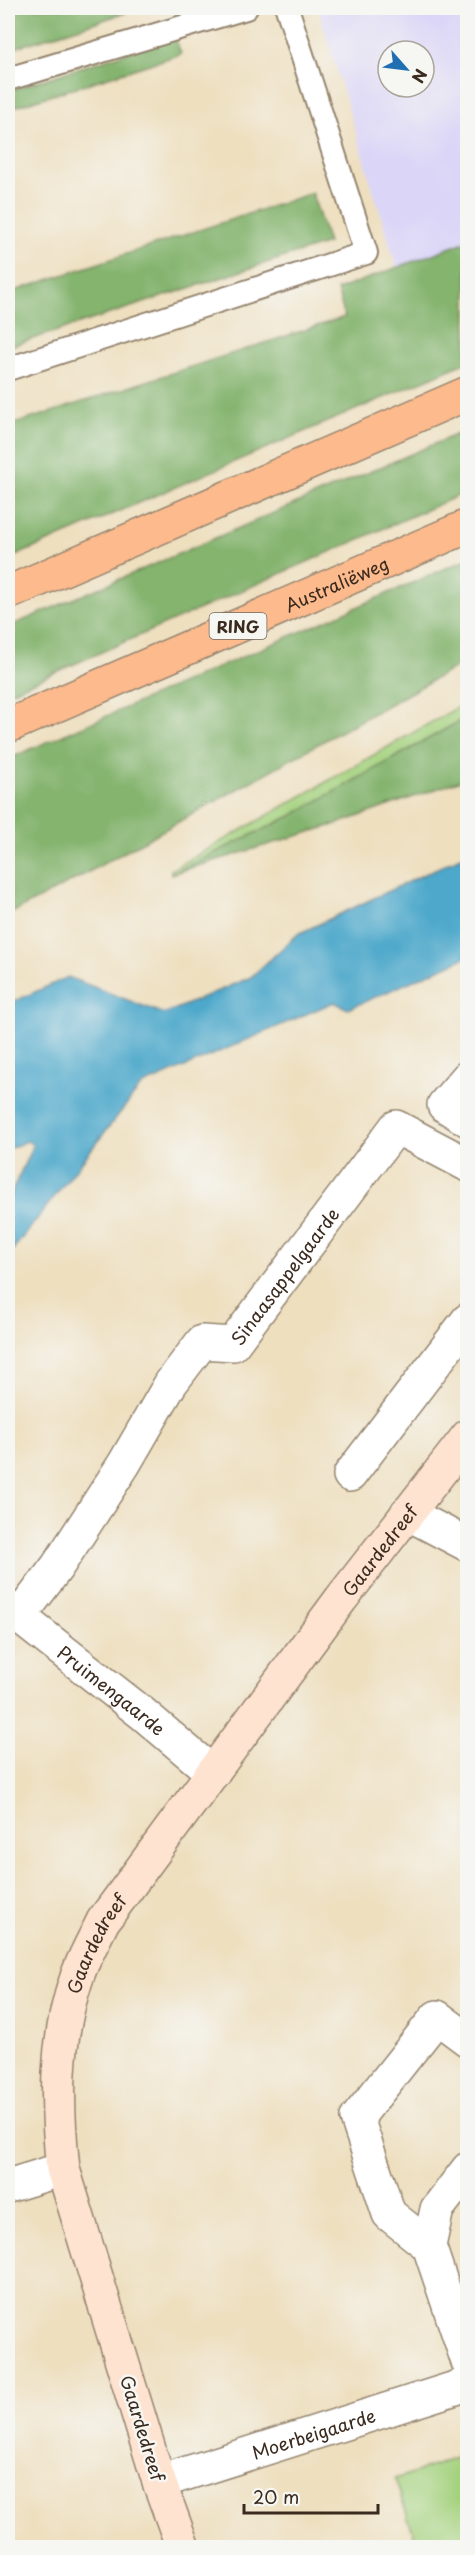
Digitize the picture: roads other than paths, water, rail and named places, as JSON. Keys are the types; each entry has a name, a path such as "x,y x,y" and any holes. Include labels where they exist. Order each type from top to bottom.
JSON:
{"main road":[{"path":"8,593 468,393"},
{"name":"Australiëweg","path":"8,726 468,526"}],"street":[{"path":"468,1077 444,1105 468,1120"},
{"name":"Sinaasappelgaarde","path":"13,1612 57,1567 124,1464 171,1383 202,1342 233,1344 396,1126 468,1165"},
{"path":"350,1475 468,1320"},
{"name":"Gaardedreef","path":"183,2547 159,2482 63,2169 58,2123 57,2077 62,2030 76,1978 103,1921 407,1513 468,1436"},
{"path":"407,1513 468,1545"},
{"name":"Pruimengaarde","path":"13,1612 142,1713 213,1773"},
{"path":"429,2246 389,2214 357,2118 437,2017 468,2040"},
{"path":"8,2187 63,2169"},
{"path":"468,2169 436,2209 429,2246 468,2362"},
{"name":"Moerbeigaarde","path":"159,2482 468,2384"}],"lane":[{"path":"8,79 246,8"},
{"path":"8,369 366,253 287,8"}],"water":[{"path":"467,854 467,957 348,1009 334,1002 141,1086 8,1256 8,1200 33,1145 27,1141 8,1149 8,1004 68,977 164,1014 251,977 298,934"}]}
